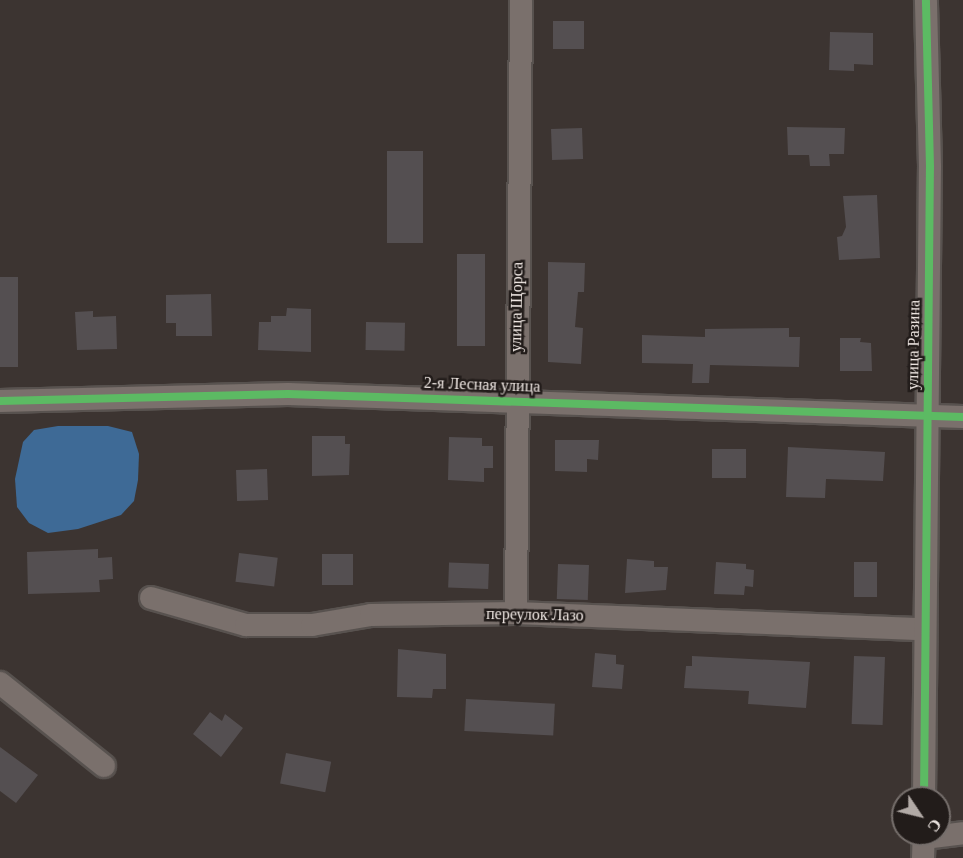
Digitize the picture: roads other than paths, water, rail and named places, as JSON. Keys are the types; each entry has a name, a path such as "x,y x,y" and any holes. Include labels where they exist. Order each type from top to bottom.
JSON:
{"street":[{"name":"улица Щорса","path":"516,613 515,399 521,0"},
{"name":"улица Разина","path":"924,786 923,629 930,167 926,0"},
{"name":"2-я Лесная улица","path":"0,401 288,394 515,399 963,417"},
{"name":"переулок Лазо","path":"151,598 246,625 312,625 371,615 516,613 923,629"},
{"path":"0,683 104,766"}],"water":[{"path":"58,426 108,426 132,432 139,454 138,480 134,501 121,515 78,529 48,533 29,523 17,507 15,479 23,442 34,430"}]}
